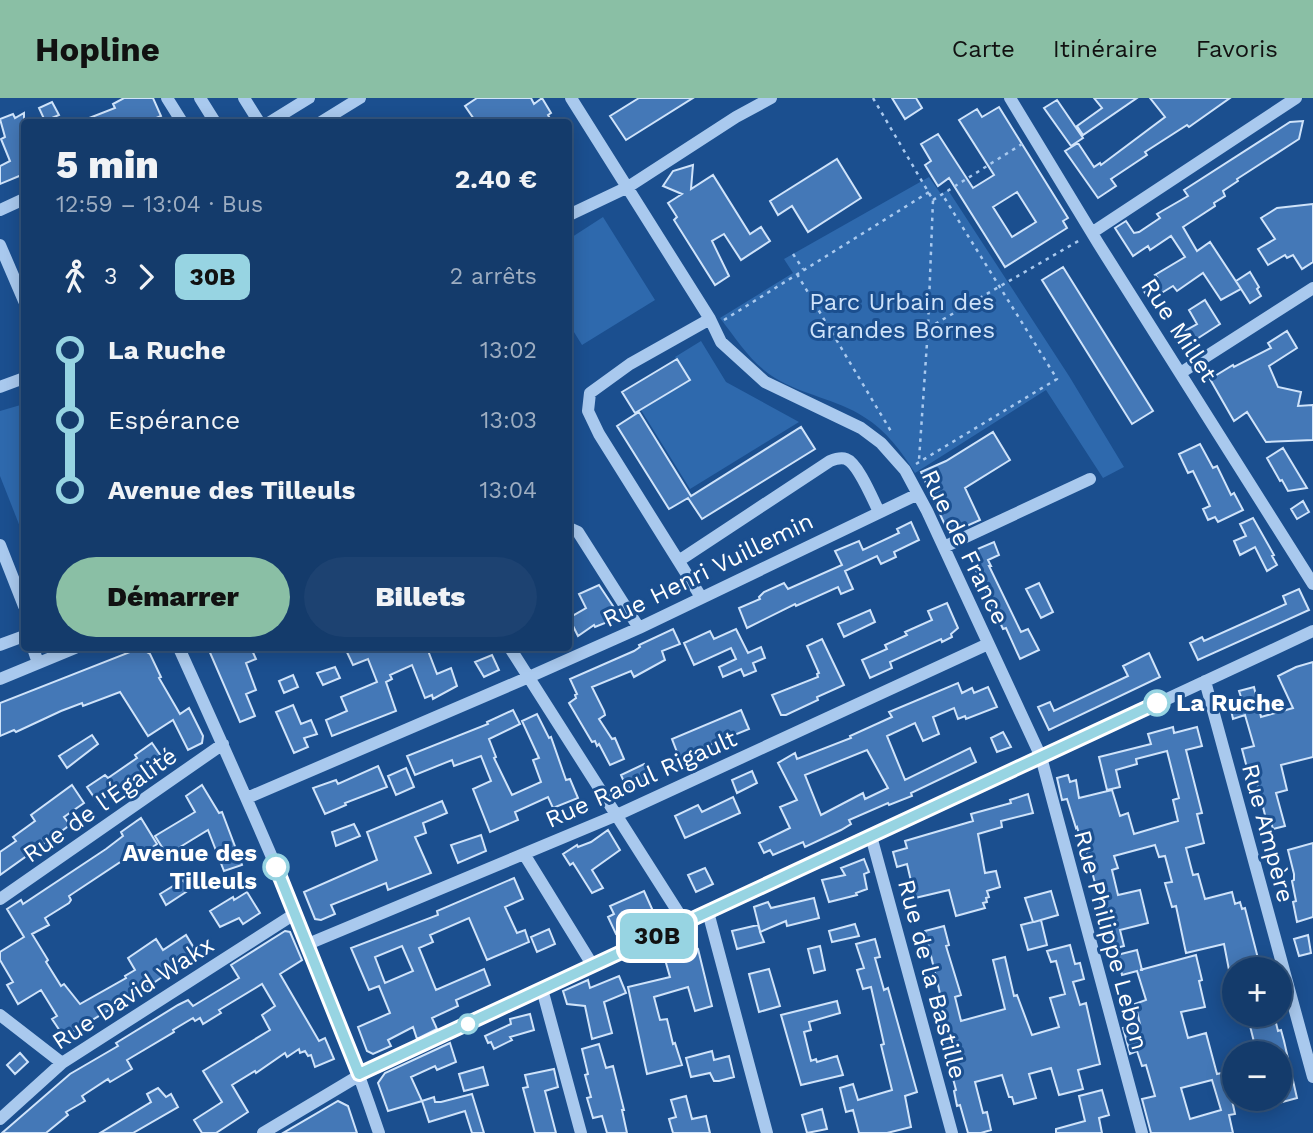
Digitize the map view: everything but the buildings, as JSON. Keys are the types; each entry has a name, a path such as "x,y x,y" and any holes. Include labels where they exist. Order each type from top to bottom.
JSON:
{"street":[{"path":"167,98 180,119"},
{"path":"200,98 213,119"},
{"path":"244,98 257,119"},
{"path":"275,119 309,98"},
{"path":"326,119 360,98"},
{"name":"Rue de France","path":"571,98 712,322 721,342 765,382 861,428 881,443 905,470 916,495 927,511 1041,757"},
{"path":"572,214 628,187 736,117 771,98"},
{"name":"Rue Millet","path":"1010,98 1313,584"},
{"path":"1093,232 1296,98"},
{"path":"0,209 21,200"},
{"path":"0,245 21,294"},
{"path":"1182,372 1313,288"},
{"path":"701,597 599,434 588,411 590,393 630,364 712,322"},
{"path":"0,387 21,378"},
{"path":"680,560 838,458 846,458 854,464 879,512"},
{"path":"944,547 1090,480"},
{"name":"Rue Henri Vuillemin","path":"247,798 639,628 916,495"},
{"path":"572,529 578,532 639,628"},
{"path":"0,545 21,598"},
{"path":"263,1133 359,1074 1313,631"},
{"path":"0,645 21,637"},
{"name":"Rue Raoul Rigault","path":"308,944 617,815 988,644"},
{"path":"34,651 38,663"},
{"path":"0,679 68,651"},
{"path":"182,651 296,913 359,1074 379,1133"},
{"path":"512,651 685,923"},
{"name":"Rue Ampère","path":"1205,681 1313,1077"},
{"name":"Rue de l'Égalité","path":"0,900 223,744"},
{"name":"Rue Philippe Lebon","path":"1041,757 1142,1133"},
{"name":"Rue de la Bastille","path":"871,836 953,1133"},
{"path":"524,854 593,966"},
{"path":"708,912 767,1133"},
{"name":"Rue David Wakx","path":"0,1119 62,1063 296,913"},
{"path":"542,989 581,1133"},
{"path":"0,1015 62,1063"}],"path":[{"path":"873,98 933,200 919,462 1057,379 942,194"},
{"path":"933,200 1034,137"},
{"path":"712,322 929,192"},
{"path":"928,328 1093,232"},
{"path":"793,254 803,269"},
{"path":"796,273 893,435"}],"green space":[{"name":"Parc Urbain des Grandes Bornes","path":"929,177 941,194 948,190 1069,376 1124,467 1103,478 1046,390 915,473 893,442 872,422 854,411 785,384 766,372 745,351 720,318 793,273 784,259"},
{"path":"603,217 655,300 582,345 572,329 572,237"},
{"path":"701,341 726,382 799,422 690,489 641,410 689,380 675,357"},
{"path":"21,405 21,529 0,476 0,411"}],"bus line":[{"name":"30B","path":"276,867 359,1074 1157,703"}],"place":[{"name":"La Ruche","path":"1157,703"},
{"name":"Avenue des Tilleuls","path":"276,867"}]}
